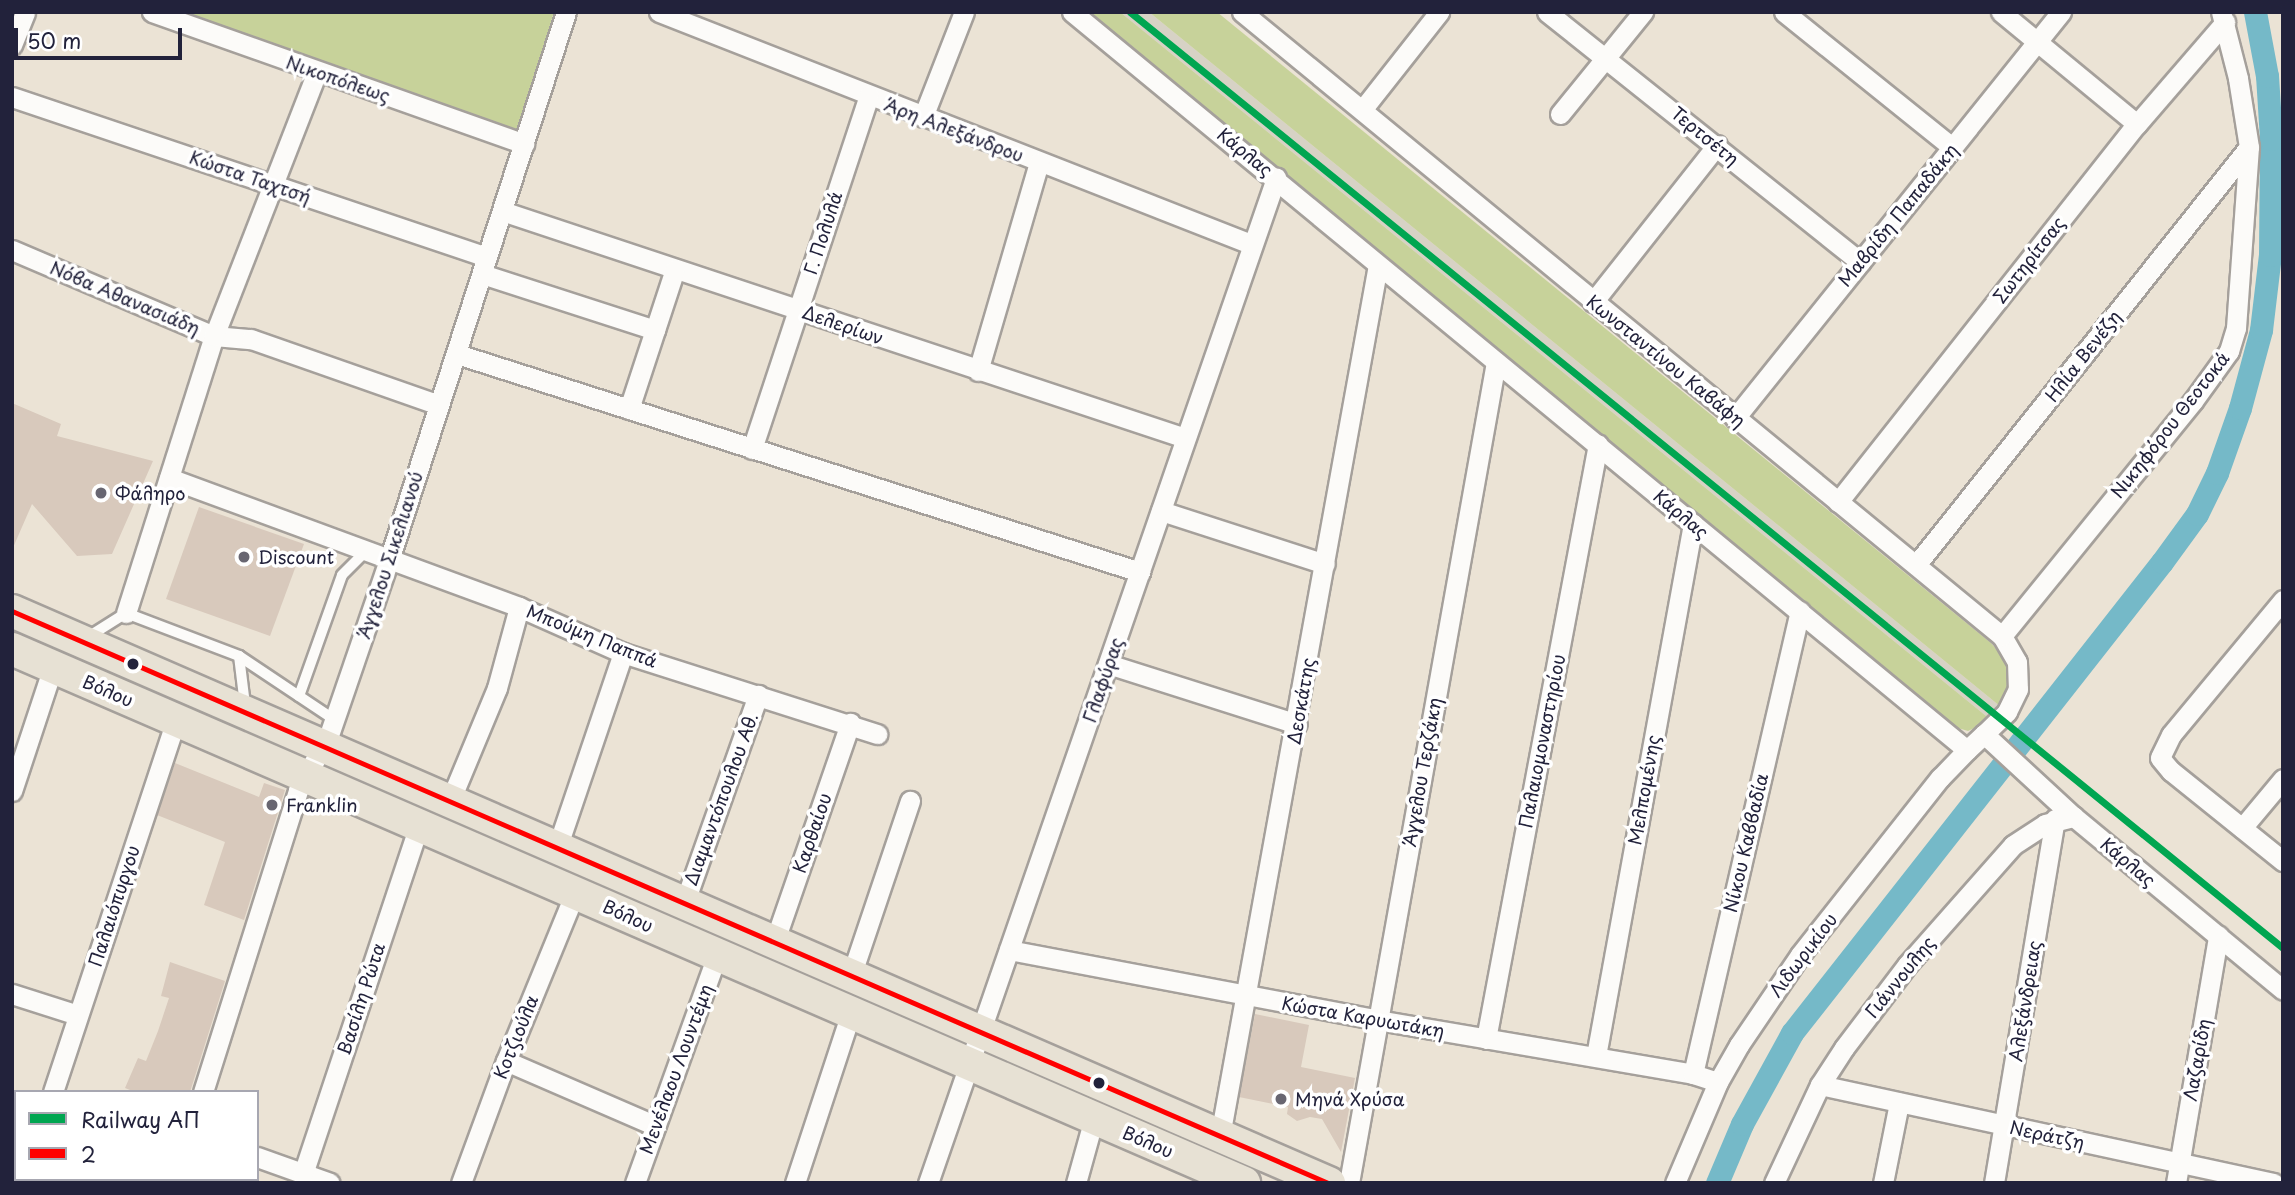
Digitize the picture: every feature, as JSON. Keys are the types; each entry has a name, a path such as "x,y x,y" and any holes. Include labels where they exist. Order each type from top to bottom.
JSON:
{"main road":[{"name":"Βόλου","path":"12,611 246,713 329,733 450,802 1329,1183"},
{"name":"Βόλου","path":"12,649 1094,1118 1225,1179"}],"street":[{"path":"12,45 24,12"},
{"name":"Νικοπόλεως","path":"152,12 174,16 317,72 524,144"},
{"name":"Άγγελου Σικελιανού","path":"204,1090 298,790 329,733 389,560 566,12"},
{"name":"Άρη Αλεξάνδρου","path":"659,12 1251,244"},
{"path":"923,117 964,12"},
{"name":"Κάρλας","path":"1072,12 1967,750"},
{"name":"Κωνσταντίνου Καβάφη","path":"1242,12 2002,636 2017,662 2018,689 2007,712 1987,737"},
{"path":"1362,110 1439,12"},
{"name":"Τερτσέτη","path":"1547,12 1717,145 1860,262"},
{"path":"1560,114 1643,12"},
{"path":"1784,12 1952,147"},
{"path":"2001,12 2137,124"},
{"name":"Μαβρίδη Παπαδάκη","path":"1735,418 2061,12"},
{"name":"Σωτηρίτσας","path":"1838,502 2223,17"},
{"name":"Νικηφόρου Θεοτοκά","path":"2002,636 2193,401 2229,351 2236,328 2249,146 2238,78 2223,17"},
{"path":"126,613 214,336 317,72"},
{"name":"Γ. Πολυλά","path":"751,449 869,96"},
{"name":"Κώστα Ταχτσή","path":"12,97 273,184 655,330"},
{"path":"1593,302 1717,145"},
{"name":"Ηλία Βενέζη","path":"1916,565 2249,146"},
{"path":"978,371 1039,163"},
{"name":"Γλαφύρας","path":"928,1183 1276,178"},
{"name":"Δελερίων","path":"502,211 1185,438"},
{"name":"Νόβα Αθανασιάδη","path":"12,250 214,336 251,339 439,405"},
{"name":"Δεσκάτης","path":"1220,1136 1248,996 1378,265"},
{"path":"629,409 675,269"},
{"path":"457,354 1140,572"},
{"name":"Άγγελου Τερζάκη","path":"1349,1183 1496,362"},
{"name":"Παλαιομοναστηρίου","path":"1486,1039 1598,444"},
{"name":"Μπούμη Παππά","path":"169,478 519,607 623,653 850,723 877,734"},
{"path":"1161,511 1325,564"},
{"name":"Μελπομένης","path":"1596,1056 1692,524"},
{"path":"2283,600 2161,751 2163,763 2283,861"},
{"path":"450,802 497,688 519,607"},
{"name":"Νίκου Καββαδία","path":"1693,1074 1800,611"},
{"path":"557,848 623,653"},
{"path":"1108,664 1297,724"},
{"path":"12,791 53,667"},
{"name":"Διαμαντόπουλου Αθ.","path":"684,904 758,695"},
{"name":"Παλαιόπυργου","path":"54,1090 176,720"},
{"name":"Καρθαίου","path":"774,943 850,723"},
{"path":"1967,750 1987,737"},
{"name":"Κάρλας","path":"1987,737 2048,790 2065,818 2218,936 2283,990"},
{"name":"Λιδωρικίου","path":"1675,1183 1718,1082 1739,1045 1800,955 1940,778 1967,750"},
{"path":"2242,828 2283,779"},
{"path":"851,976 910,801"},
{"name":"Γιάννουλης","path":"1774,1183 1820,1085 1844,1048 1907,965 2022,838 2065,818"},
{"name":"Αλεξάνδρειας","path":"1994,1183 2065,818"},
{"name":"Βασίλη Ρώτα","path":"303,1174 419,825"},
{"name":"Κοτζιούλα","path":"461,1183 506,1061 575,893"},
{"name":"Λαζαρίδη","path":"2177,1173 2218,936"},
{"name":"Κώστα Καρυωτάκη","path":"1009,950 1378,1020 1693,1074 1718,1082"},
{"name":"Μενέλαου Λουντέμη","path":"635,1183 717,955"},
{"path":"12,993 78,1015"},
{"path":"795,1183 851,1013"},
{"path":"506,1061 656,1126"},
{"name":"Νεράτζη","path":"1820,1085 2004,1126 2177,1173 2273,1183"},
{"path":"1883,1183 1899,1103"},
{"path":"1076,1183 1094,1118"},
{"path":"259,1158 330,1183"}],"lane":[{"path":"299,696 342,575 366,551"},
{"path":"81,642 126,613 239,656 299,696 329,733"},
{"path":"239,656 246,713"}],"shaded area":[{"path":"1120,12 1149,12 2001,707 1991,720"}],"green space":[{"path":"192,12 554,12 518,131 191,15"},
{"path":"1082,12 1120,12 1991,720 1968,731 1948,725"},
{"path":"1149,12 1217,12 1991,643 2007,661 2010,673 2010,684 2001,707"}],"building":[{"path":"12,403 61,424 57,436 153,461 112,554 77,556 32,504 12,550"},
{"path":"199,507 304,544 270,636 166,599"},
{"path":"175,763 259,797 264,783 285,790 244,920 204,905 225,842 157,815"},
{"path":"170,962 225,981 191,1090 130,1090 125,1088 138,1058 146,1061 169,998 161,996"},
{"path":"1255,1014 1309,1025 1301,1067 1355,1078 1341,1152 1322,1119 1310,1117 1297,1121 1287,1114 1288,1107 1239,1097"}],"waterway":[{"path":"1717,1183 1742,1124 1792,1033 2162,562 2197,514 2217,473 2240,408 2261,330 2270,255 2271,139 2267,76 2255,12"}],"rail line":[{"name":"ΑΠ","path":"1130,12 2283,948"}],"transit line":[{"name":"2","path":"12,611 1328,1183"}],"place":[{"name":"Φάληρο","path":"101,493"},
{"name":"Discount","path":"244,557"},
{"name":"Franklin","path":"272,805"},
{"name":"Μηνά Χρύσα","path":"1281,1099"}]}
